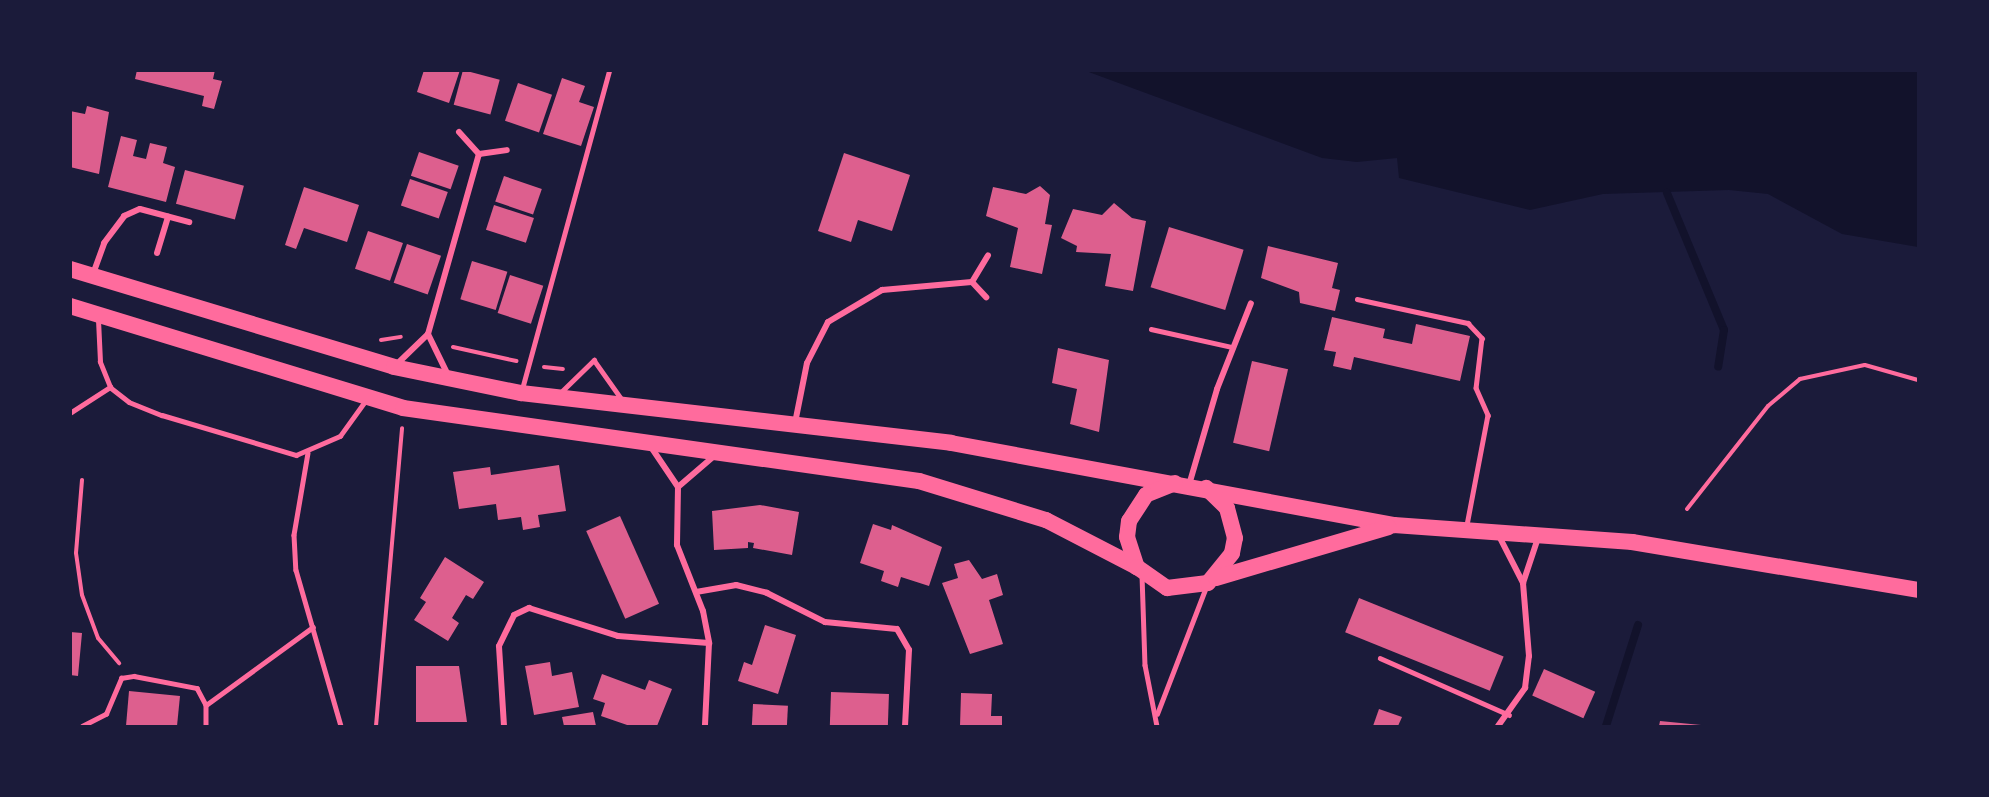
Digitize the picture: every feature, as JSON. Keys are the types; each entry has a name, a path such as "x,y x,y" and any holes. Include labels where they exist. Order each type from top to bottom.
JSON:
{"highway":[{"path":"70,269 394,367 554,399 951,442 1394,525 1540,533 1643,544 1918,590"},
{"path":"70,306 404,408 650,445 717,452 919,481 1046,520 1181,590 1394,525"},
{"path":"1140,570 1130,553 1129,521 1146,495 1190,485 1227,508 1235,538 1229,560 1212,581"}],"street":[{"path":"459,132 479,154"},
{"path":"479,154 507,150"},
{"path":"394,367 429,334 479,154"},
{"path":"92,277 104,243 124,216 140,209 189,222"},
{"path":"157,253 168,217"},
{"path":"972,282 988,255"},
{"path":"972,282 986,297"},
{"path":"795,424 807,363 828,322 882,290 972,282"},
{"path":"1190,485 1232,347 1251,303"},
{"path":"429,334 450,379"},
{"path":"650,445 678,487 677,545 696,592 709,643 705,726"},
{"path":"678,487 717,452"},
{"path":"1496,530 1523,583 1529,656 1525,688 1509,715 1498,726"},
{"path":"1523,583 1540,533"},
{"path":"696,592 736,585 767,593 825,622 897,629 909,650 905,726"},
{"path":"504,726 499,646 513,615 529,608 618,636 709,643"}],"lane":[{"path":"521,393 609,70"},
{"path":"1357,299 1468,323 1482,338 1476,388 1488,415 1467,528"},
{"path":"98,315 100,362 110,387 129,402 162,415 265,447 308,453 340,436 368,398"},
{"path":"1151,329 1232,347"},
{"path":"554,399 594,360 627,407"},
{"path":"70,413 110,387"},
{"path":"308,453 294,535 296,570 341,726"},
{"path":"1140,570 1145,665 1157,726"},
{"path":"1156,716 1212,581"},
{"path":"206,705 313,627"},
{"path":"1380,658 1509,715"},
{"path":"82,726 106,714 121,678 134,676 186,682 197,688 206,705 206,726"}],"path":[{"path":"374,341 429,334 455,348 529,364 585,368"},
{"path":"1687,509 1768,406 1800,379 1865,365 1918,380"},
{"path":"376,726 404,408"},
{"path":"82,480 76,553 82,595 98,638 134,676"}],"shaded area":[{"path":"1086,71 1918,71 1918,247 1842,234 1768,194 1729,190 1603,194 1530,210 1399,178 1397,158 1357,162 1322,158"}],"building":[{"path":"137,70 215,70 213,79 222,81 214,109 202,106 204,96 135,79"},
{"path":"424,70 460,70 449,103 417,92"},
{"path":"463,70 500,80 490,115 454,105"},
{"path":"562,78 585,86 579,102 594,107 581,146 543,134"},
{"path":"518,83 552,95 539,133 505,121"},
{"path":"87,106 109,112 99,174 70,167 70,111 85,114"},
{"path":"121,136 137,140 133,156 146,159 150,143 167,147 163,163 175,167 166,202 108,187"},
{"path":"419,152 459,166 451,189 411,176"},
{"path":"844,153 910,175 892,231 858,220 851,242 818,231"},
{"path":"185,170 244,186 235,220 176,204"},
{"path":"504,176 542,189 533,215 495,202"},
{"path":"410,179 448,192 439,218 401,205"},
{"path":"1040,186 1050,195 1045,224 1052,225 1042,274 1010,267 1018,228 986,216 993,187 1026,194"},
{"path":"304,187 359,205 347,242 304,228 296,249 285,245"},
{"path":"1114,203 1132,218 1146,221 1133,291 1105,286 1111,254 1076,252 1077,246 1061,238 1073,209 1102,215"},
{"path":"494,205 534,218 526,243 486,230"},
{"path":"1169,227 1244,250 1225,310 1151,287"},
{"path":"368,231 403,243 390,281 355,269"},
{"path":"407,244 441,256 428,294 394,283"},
{"path":"1268,246 1338,263 1332,288 1340,290 1335,311 1300,303 1299,292 1261,278"},
{"path":"472,261 507,272 496,310 460,299"},
{"path":"510,275 543,286 531,324 498,313"},
{"path":"1332,317 1385,329 1383,338 1412,344 1416,324 1470,336 1460,381 1354,357 1351,370 1333,366 1336,352 1324,350"},
{"path":"1058,348 1109,360 1099,432 1070,424 1077,389 1052,383"},
{"path":"1252,361 1288,369 1269,451 1233,443"},
{"path":"559,465 566,511 538,515 540,527 523,530 521,517 498,520 496,504 459,509 453,472 490,467 491,475"},
{"path":"760,505 799,512 792,555 753,548 754,543 748,542 748,548 714,550 712,511"},
{"path":"620,516 659,604 625,619 586,531"},
{"path":"873,524 891,530 892,525 942,547 929,586 901,577 898,587 881,581 884,571 860,563"},
{"path":"445,557 484,582 473,599 466,595 452,618 459,623 448,641 414,620 426,602 420,598"},
{"path":"969,560 982,579 997,574 1003,595 989,600 1003,644 970,654 942,583 958,578 954,564"},
{"path":"1359,598 1504,656 1490,691 1345,632"},
{"path":"765,625 796,635 778,694 738,681 744,662 752,665"},
{"path":"70,632 82,633 78,676 70,675"},
{"path":"550,662 552,676 572,672 579,707 534,715 525,666"},
{"path":"416,666 459,666 467,722 416,722"},
{"path":"1544,669 1595,692 1583,718 1532,695"},
{"path":"602,674 645,690 649,680 672,689 657,726 630,726 601,716 605,703 593,699"},
{"path":"129,691 180,696 177,726 126,726"},
{"path":"831,692 889,694 888,726 830,726"},
{"path":"961,693 992,694 991,716 1002,716 1002,726 960,726"},
{"path":"753,704 788,706 787,726 752,726"},
{"path":"1379,709 1402,717 1398,726 1373,726"},
{"path":"593,712 596,726 564,726 562,717"},
{"path":"1660,721 1701,725 1701,726 1659,726"}],"waterway":[{"path":"1667,193 1724,330 1718,367"},
{"path":"1606,726 1638,625"}]}
